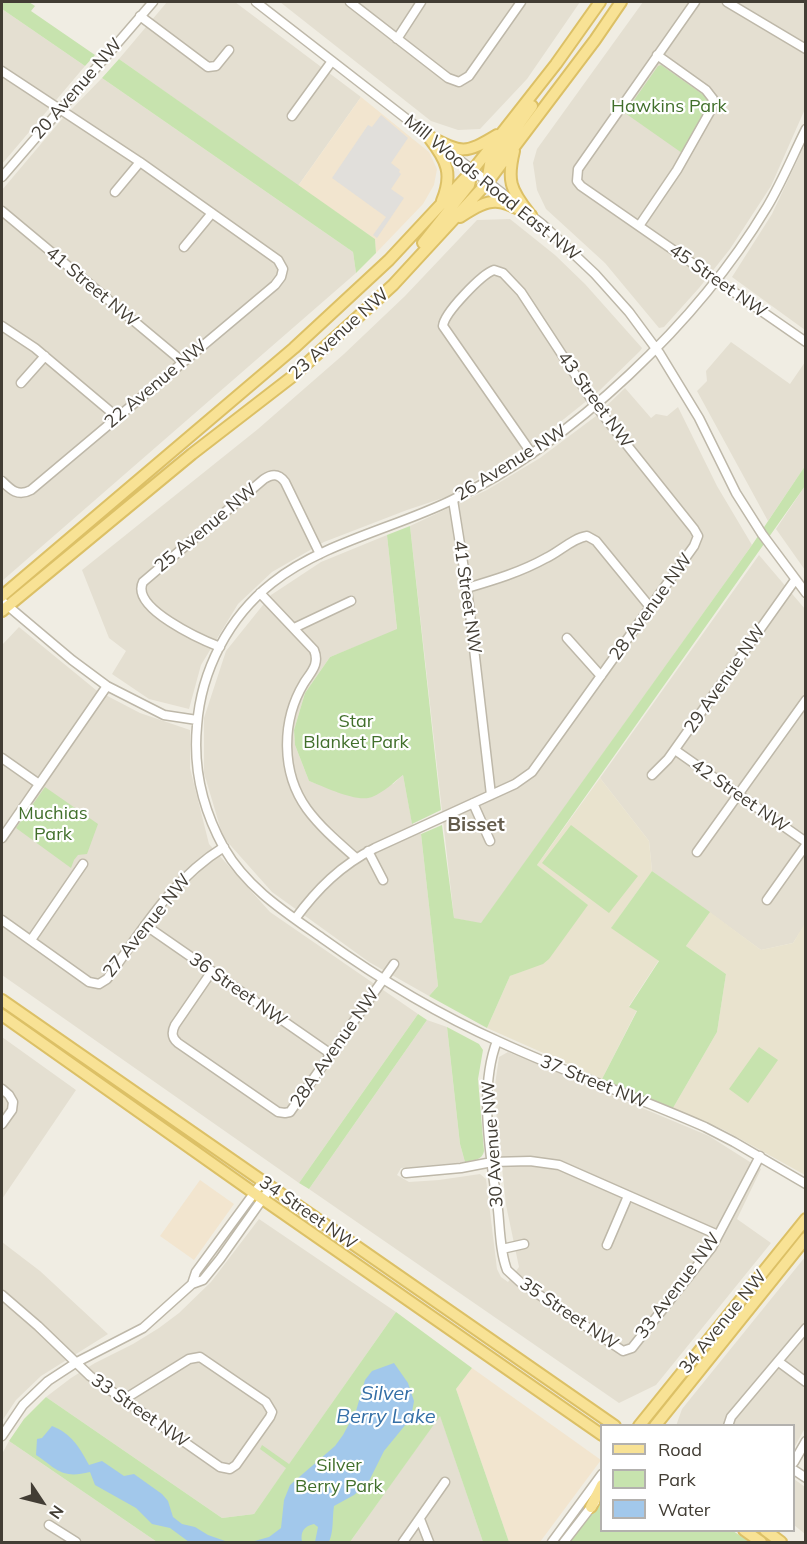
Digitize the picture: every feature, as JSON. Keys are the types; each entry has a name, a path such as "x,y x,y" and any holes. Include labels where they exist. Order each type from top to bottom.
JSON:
{"main road":[{"name":"23 Avenue NW","path":"3,604 345,303 439,209 472,171 556,64 600,2"},
{"name":"23 Avenue NW","path":"3,604 293,376 393,285 487,183 621,2"},
{"path":"487,183 490,164 533,104 556,64"},
{"path":"428,136 464,151 503,132"},
{"path":"428,136 442,154 447,167 448,186 439,209"},
{"path":"518,142 509,173 511,185 516,197 531,215"},
{"path":"393,285 419,248 470,185 472,171"},
{"path":"447,226 483,203 503,201 531,215"},
{"name":"34 Street NW","path":"2,1000 614,1424"},
{"name":"34 Street NW","path":"2,1015 600,1434"},
{"name":"34 Avenue NW","path":"640,1424 806,1219"},
{"name":"34 Avenue NW","path":"656,1424 806,1238"},
{"path":"591,1507 600,1489"},
{"path":"747,1532 761,1542"},
{"path":"768,1532 781,1542"}],"street":[{"name":"20 Avenue NW","path":"2,177 153,2"},
{"name":"Mill Woods Road East NW","path":"256,2 531,215 595,274 629,312 655,347 690,400 736,493 762,534 806,593"},
{"path":"350,2 447,78 459,82 469,76 521,2"},
{"path":"396,39 421,2"},
{"path":"626,229 635,224 696,138 712,108 713,99 706,90 657,55 695,2"},
{"path":"727,2 806,49"},
{"path":"141,16 208,67 216,66 229,50"},
{"name":"45 Street NW","path":"657,55 578,169 577,178 581,186 806,342"},
{"path":"292,116 332,61"},
{"path":"2,71 213,213 184,247"},
{"name":"26 Avenue NW","path":"199,781 196,751 197,720 206,677 220,647 236,621 260,593 284,574 320,554 453,500 532,454 595,405 655,347 716,280 769,203 806,129"},
{"path":"115,192 140,162"},
{"name":"41 Street NW","path":"2,211 183,362"},
{"name":"22 Avenue NW","path":"2,481 13,491 22,493 31,490 275,285 283,269 278,260 213,213"},
{"name":"43 Street NW","path":"532,454 444,329 443,322 446,315 485,275 494,270 503,273 515,285 595,405 698,536"},
{"path":"540,320 550,314"},
{"path":"2,326 45,356 117,417"},
{"path":"21,383 45,356"},
{"path":"653,477 662,470"},
{"name":"25 Avenue NW","path":"220,647 192,635 170,621 144,598 140,588 146,579 264,479 277,475 285,482 320,554"},
{"name":"41 Street NW","path":"453,500 484,693 491,795"},
{"path":"467,588 520,571 547,558 579,538 587,536 596,541 650,608"},
{"name":"28 Avenue NW","path":"295,919 323,884 356,858 514,784 536,768 694,546 698,536"},
{"name":"29 Avenue NW","path":"652,775 667,761 795,580"},
{"path":"260,593 314,650 316,658 314,668 299,692 291,711 287,744 290,771 299,795 308,810 356,858"},
{"path":"294,628 351,601"},
{"path":"3,604 107,686 164,715 197,720"},
{"name":"28 Avenue NW","path":"567,638 602,676"},
{"path":"2,838 107,686"},
{"path":"697,852 806,700"},
{"name":"42 Street NW","path":"675,750 806,844"},
{"path":"2,758 39,784"},
{"name":"37 Street NW","path":"199,781 208,812 224,847 259,891 295,919 383,979 432,1008 497,1041 685,1119 734,1142 806,1184"},
{"path":"473,803 490,841"},
{"path":"767,900 806,844"},
{"name":"27 Avenue NW","path":"31,940 89,982 99,984 107,979 178,882 224,847"},
{"path":"368,851 383,880"},
{"path":"2,920 31,940 83,864"},
{"name":"36 Street NW","path":"145,925 331,1054"},
{"path":"383,979 394,964"},
{"name":"28A Avenue NW","path":"212,971 175,1025 172,1035 178,1043 278,1112 285,1113 290,1112 383,979"},
{"name":"30 Avenue NW","path":"497,1041 491,1055 487,1084 492,1162 502,1249 505,1265 511,1275"},
{"path":"2,1089 13,1102 12,1110 2,1124"},
{"name":"33 Avenue NW","path":"628,1351 704,1258 760,1156"},
{"path":"406,1173 461,1168 492,1162 530,1161 559,1165 718,1235"},
{"path":"2,1436 32,1395 53,1377 143,1328 192,1284 196,1272 267,1184"},
{"path":"607,1245 628,1196"},
{"path":"502,1249 524,1244"},
{"name":"35 Street NW","path":"511,1275 623,1351 628,1351"},
{"name":"33 Street NW","path":"2,1295 90,1376 123,1400 220,1467 230,1469 239,1462 270,1418 272,1409 266,1402 205,1359 196,1357 189,1359 123,1400"},
{"path":"2,1310 9,1301"},
{"path":"728,1424 731,1417 806,1328"},
{"path":"779,1362 806,1382"},
{"path":"795,1460 806,1441"},
{"path":"552,1542 600,1477"},
{"path":"403,1542 445,1482"},
{"path":"564,1542 600,1496"},
{"path":"420,1519 429,1542"},
{"path":"49,1525 76,1542"}],"shaded area":[{"path":"167,2 235,2 361,97 298,186 119,59"},
{"path":"280,2 580,2 527,79 480,129 458,130 431,121"},
{"path":"643,2 805,2 805,109 771,186 730,249 664,327 659,328 605,263 546,209 537,190 533,163 537,149"},
{"path":"2,9 85,66 2,164"},
{"path":"102,78 353,252 356,273 2,581 2,190 62,119"},
{"path":"361,97 429,152 437,169 434,185 423,204 376,253 375,239 298,186"},
{"path":"381,115 408,138 391,163 400,170 401,174 391,189 404,198 377,238 373,235 386,217 332,178 368,125 372,127"},
{"path":"805,144 806,330 732,277 772,214"},
{"path":"510,219 555,255 585,284 642,348 640,351 599,391 559,423 455,494 324,542 272,572 238,604 201,665 189,709 149,699 112,674 126,651 109,638 82,570 258,429 344,354 405,296 477,220"},
{"path":"731,342 790,384 805,362 805,466 768,521 697,391 707,381 706,371"},
{"path":"625,388 651,418 656,414 667,416 678,407 717,486 752,545 481,924 454,918 410,526 487,490 540,458 596,416"},
{"path":"805,486 805,570 776,529"},
{"path":"387,535 397,630 330,657 305,693 294,730 295,745 309,781 332,789 393,784 403,775 412,823 421,834 438,986 429,996 369,962 272,892 223,837 204,773 204,718 226,651 271,595 321,562"},
{"path":"759,555 805,609 806,923 793,943 761,950 652,871 649,841 600,778"},
{"path":"19,627 96,690 140,713 190,730 190,768 209,844 270,912 418,1014 299,1183 2,975 2,645"},
{"path":"600,778 649,841 652,871 612,927 659,960 629,1006 637,1010 602,1079 487,1028 510,976 530,968 587,905 537,865"},
{"path":"710,912 761,950 793,943 805,923 805,1175 724,1130 673,1108 717,1032 726,974 686,946"},
{"path":"427,1020 447,1027 460,1144 465,1162 401,1168 397,1175 409,1182 480,1174 486,1179 497,1269 501,1277 508,1282 519,1267 506,1205 494,1092 499,1057 508,1052 709,1136 761,1169 737,1219 771,1243 656,1385 619,1403 309,1189"},
{"path":"2,1037 76,1090 2,1199"},
{"path":"200,1180 234,1204 194,1260 160,1236"},
{"path":"259,1219 396,1312 254,1514 222,1518 46,1397 71,1378 133,1344 179,1313 211,1282"},
{"path":"2,1242 40,1271 108,1334 41,1376 16,1400 2,1421"},
{"path":"805,1257 805,1428 795,1446 795,1424 677,1424 682,1409"},
{"path":"472,1368 600,1459 540,1542 509,1542 456,1389"},
{"path":"440,1415 483,1542 350,1542"},
{"path":"9,1441 157,1542 2,1542 2,1454"},
{"path":"795,1480 805,1487 805,1534 795,1526"}],"green space":[{"path":"2,2 29,2 35,6 31,11 95,55 85,66 2,9"},
{"path":"119,59 375,239 376,253 356,273 353,252 102,78"},
{"name":"Hawkins Park","path":"661,65 708,100 708,106 682,153 625,113"},
{"path":"805,466 805,486 537,865 588,905 549,959 543,964 510,976 487,1028 429,996 438,986 421,834 442,825 454,918 481,923 752,545"},
{"name":"Star Blanket Park","path":"410,526 441,810 412,824 403,775 380,793 366,798 341,794 309,781 295,745 294,730 305,693 330,657 397,629 387,535"},
{"name":"Muchias Park","path":"45,787 98,824 87,854 78,855 71,868 16,828"},
{"path":"571,825 638,876 609,913 542,863"},
{"path":"652,871 710,912 686,946 726,974 717,1032 673,1108 602,1079 637,1011 629,1007 659,961 611,928"},
{"path":"418,1014 427,1020 309,1189 299,1183"},
{"path":"447,1027 479,1044 483,1050 478,1079 484,1151 479,1158 465,1162 460,1144"},
{"path":"759,1047 778,1060 748,1103 729,1089"},
{"name":"Silver Berry Park","path":"396,1312 472,1368 456,1389 509,1542 483,1542 440,1416 350,1542 157,1542 9,1441 24,1419 46,1397 222,1518 254,1514 286,1468 260,1449 262,1445 289,1464"},
{"path":"600,1501 600,1532 735,1532 750,1542 569,1542"}],"water":[{"name":"Silver Berry Lake","path":"394,1363 408,1383 414,1401 411,1418 384,1451 368,1483 354,1495 334,1506 329,1542 315,1542 318,1527 314,1524 304,1530 302,1542 251,1542 269,1537 281,1528 284,1500 290,1485 335,1446 343,1435 356,1411 365,1380 372,1371"},
{"path":"52,1426 70,1437 89,1465 102,1461 124,1476 134,1474 162,1494 168,1501 173,1517 182,1524 195,1527 208,1535 228,1542 189,1542 170,1528 152,1524 136,1508 95,1485 90,1472 66,1474 55,1469 36,1455 37,1439 42,1438"}],"district":[{"name":"Bisset","path":"476,825"}]}
